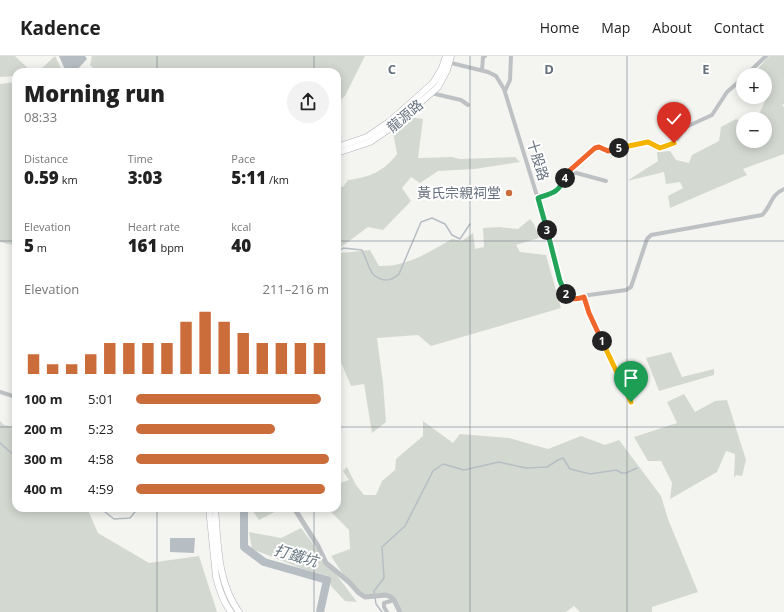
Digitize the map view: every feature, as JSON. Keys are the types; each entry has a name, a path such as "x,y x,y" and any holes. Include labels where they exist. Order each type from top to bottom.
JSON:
{"main road":[{"name":"龍源路","path":"341,152 360,146 378,138 432,93 443,79 448,59"},
{"path":"341,146 367,137 383,127 427,90 438,77 448,59"},
{"path":"212,512 222,575 231,608 239,612"}],"street":[{"path":"482,70 483,57 485,56"},
{"path":"505,91 510,80 511,56"},
{"path":"753,68 766,56"},
{"name":"十股路","path":"448,59 496,76 505,91 538,198 560,281 570,298 575,299 626,290 631,287 647,239 651,235 762,215 767,210 778,191 784,190"},
{"path":"538,198 555,192 561,187 569,171 595,148 599,147 608,151 648,142 660,148 674,143 686,127 712,115 727,92 736,84"},
{"path":"432,93 461,100 468,105"},
{"path":"569,171 606,181"},
{"path":"584,297 589,313 631,402"},
{"path":"0,393 12,395"},
{"path":"297,512 318,546 326,563 365,597 386,595 394,600 400,612"},
{"path":"387,612 384,607 384,603 394,600"}],"shaded area":[{"path":"0,56 15,56 28,68 12,68 12,76 0,77"},
{"path":"55,56 61,68 42,68"},
{"path":"59,56 85,56 87,59 79,68 64,68"},
{"path":"92,56 365,56 345,96 341,100 341,68 93,68 90,65"},
{"path":"769,56 784,56 784,104 782,105 784,107 784,154 743,169 747,175 670,208 668,196 683,188 680,182 666,184 664,172 627,181 658,161 657,152 670,151 676,160 689,163 692,155 719,141 721,127 736,119 736,148 772,148 772,112 760,112 764,104 772,104 772,68 759,68"},
{"path":"12,82 12,245 0,242 0,84"},
{"path":"410,117 423,119 418,158 452,157 460,159 515,157 520,162 475,169 438,171 420,183 411,177 402,188 411,201 383,230 368,227 341,247 341,186 343,187 348,180 376,173 392,160 397,154 393,132"},
{"path":"530,219 534,224 539,238 516,245 520,252 546,255 561,308 431,346 418,335 377,338 386,422 372,433 364,384 351,386 341,362 341,253 370,250 379,266 389,266 417,258 452,239 462,241 473,233 475,249 484,247 483,228 499,227 518,229"},
{"path":"671,352 682,377 714,369 714,375 659,391 646,358"},
{"path":"684,394 695,412 715,401 727,400 746,460 742,476 736,475 734,478 735,454 726,451 717,472 670,499 672,483 661,461 648,461 634,437 677,423 667,402"},
{"path":"0,421 4,425 12,426 12,512 89,512 98,533 149,563 199,556 217,612 0,612"},
{"path":"423,421 453,443 460,434 509,438 548,449 581,436 605,445 619,440 661,496 668,519 698,592 652,607 652,612 580,612 574,606 566,612 400,612 391,597 372,597 360,592 348,581 331,556 350,549 349,530 331,512 341,512 341,483 349,480 343,471 347,467 356,485 364,495 376,495 382,481 395,470 396,459 423,436"},
{"path":"254,512 274,512 259,520"},
{"path":"301,528 357,602 345,601 331,586 328,576 303,569 252,549 249,532 281,538"},
{"path":"170,538 195,538 194,553 170,552"}],"waterway":[{"path":"341,250 343,248 362,250 373,274 383,280 389,280 399,274 421,222 432,218 445,224 452,235 460,239 470,224"},
{"name":"打鐵坑","path":"0,443 12,454"},
{"path":"382,612 376,604 374,591 384,578 382,547 405,526 433,471 443,464 464,470 499,462 526,468 547,467 563,458 570,469 590,474 616,470 626,473 637,468"},
{"name":"打鐵坑","path":"105,512 114,519 130,518 135,512"},
{"name":"打鐵坑","path":"244,512 244,547 264,562 327,580 320,612"}],"place":[{"name":"黃氏宗親祠堂","path":"509,193"}],"route":[{"path":"631,402 589,313 584,297 575,299 570,298 566,294 560,281 538,198 555,192 561,187 569,171 595,148 599,147 608,151 648,142 660,148 674,143"}]}
